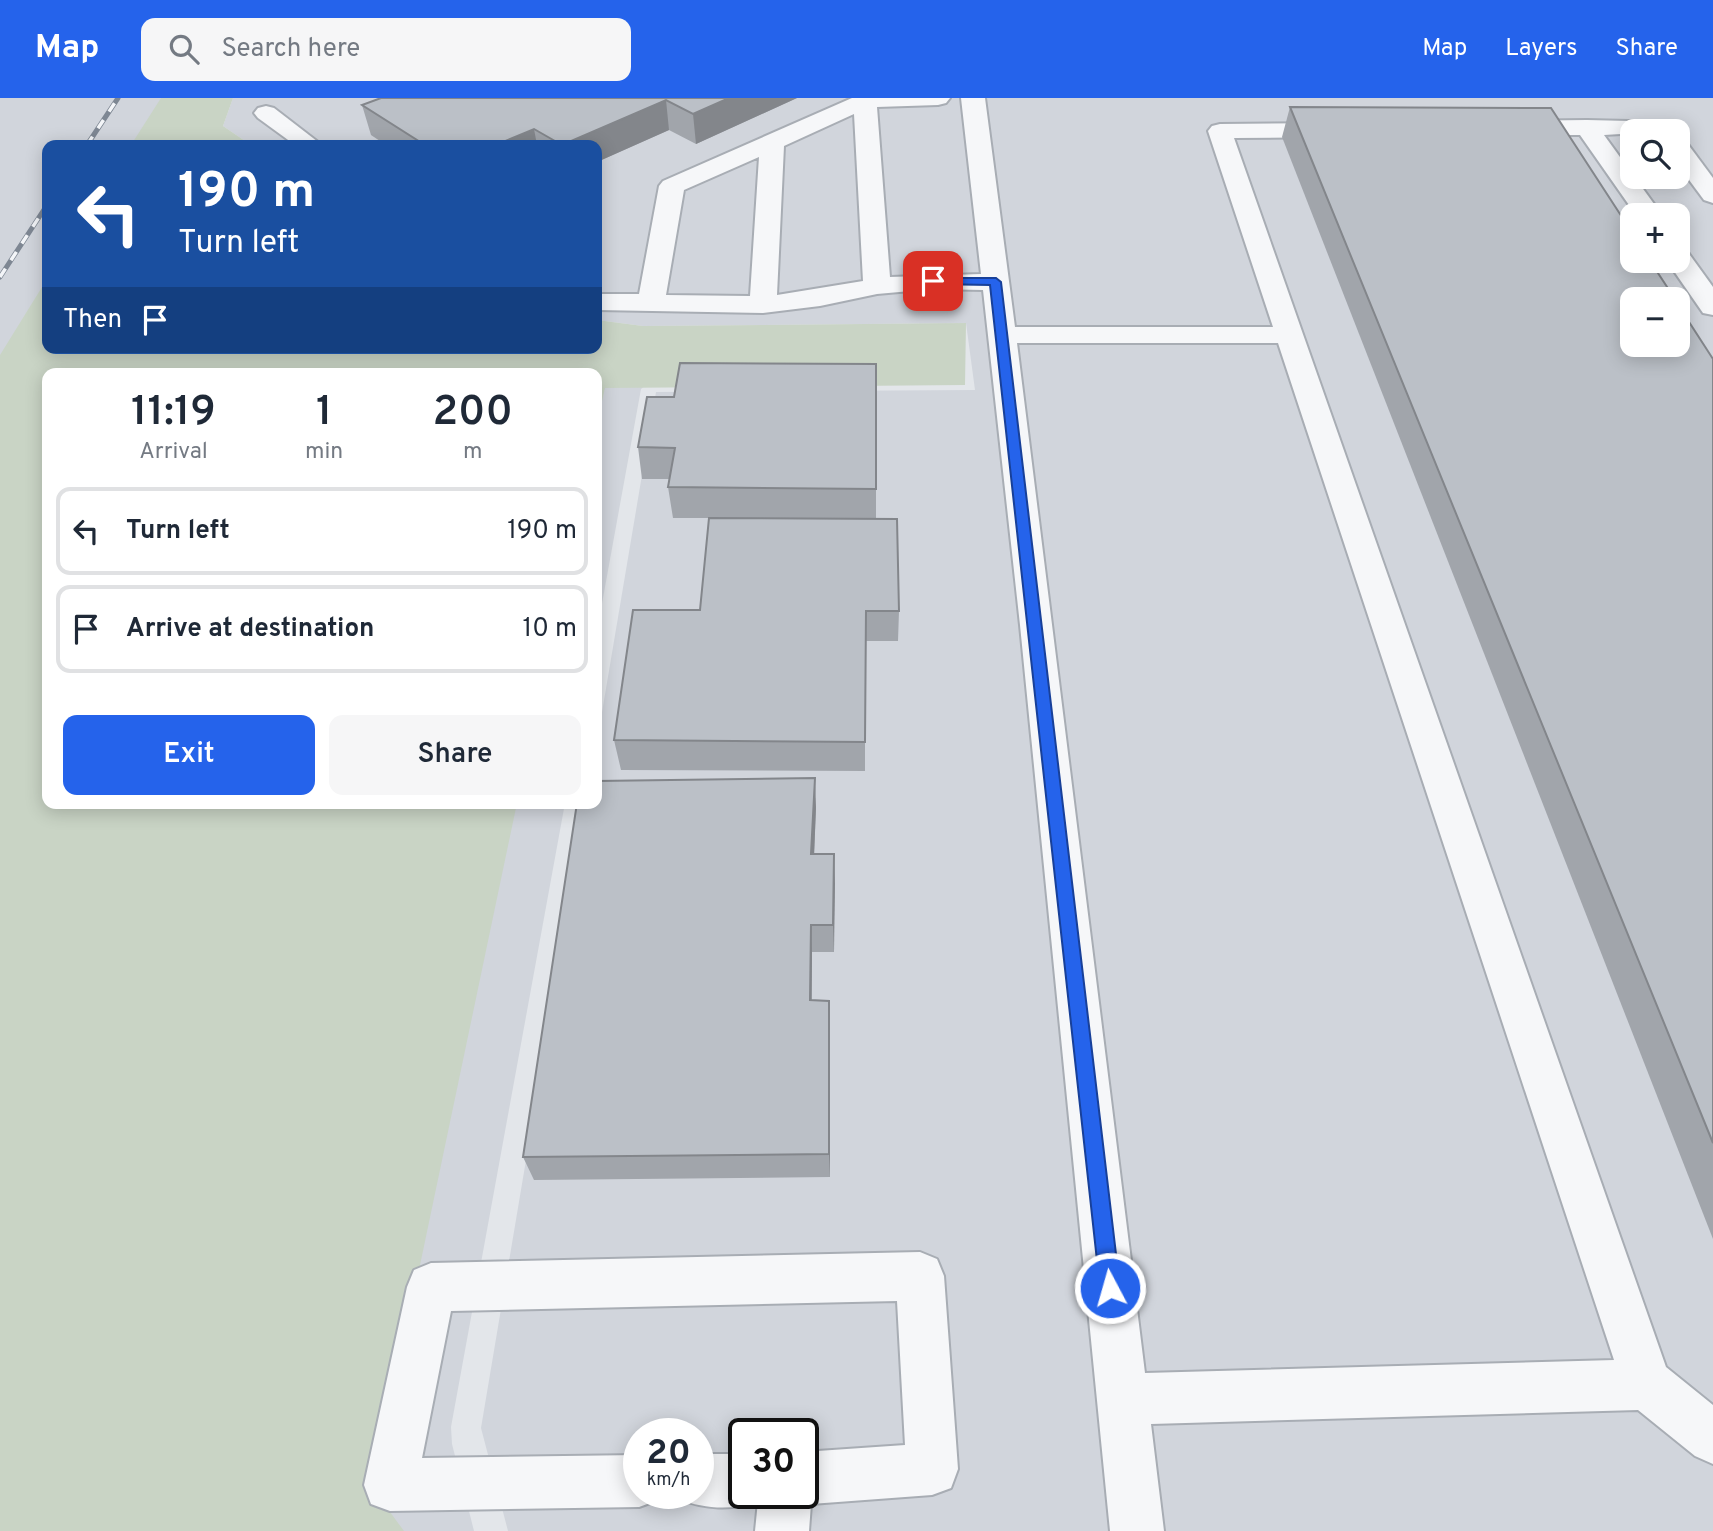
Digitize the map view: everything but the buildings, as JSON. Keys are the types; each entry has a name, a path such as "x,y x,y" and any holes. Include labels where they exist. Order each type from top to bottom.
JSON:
{"street":[{"path":"651,304 672,186 865,101 938,98"},
{"path":"973,98 1137,1531"},
{"path":"865,101 877,286"},
{"path":"266,113 303,140"},
{"path":"1587,127 1640,203"},
{"path":"1478,128 1620,127"},
{"path":"1369,129 1220,131 1647,1384 1713,1438"},
{"path":"763,305 772,141"},
{"path":"1690,164 1713,195"},
{"path":"1689,273 1713,307"},
{"path":"602,302 763,305 820,298 877,286 933,281 996,282"},
{"path":"1002,335 1289,335"},
{"path":"623,1481 390,1485 431,1287 920,1276 932,1469 819,1477"},
{"path":"1123,1399 1647,1384"},
{"path":"782,1531 784,1509"}],"shaded area":[{"path":"0,98 220,98 209,129 225,140 42,140 42,354 47,354 47,368 42,368 42,403 0,655"},
{"path":"233,98 1713,98 1713,1531 508,1531 481,1428 585,809 602,809 602,712 656,392 975,390 966,323 643,326 602,321 602,140 244,140 223,126"},
{"path":"602,351 648,383 641,389 602,604 602,368 597,368 597,354 602,354"},
{"path":"473,809 564,809 451,1427 452,1444 474,1531 295,1531"}],"green space":[{"path":"161,98 233,98 223,126 244,140 134,140"},
{"path":"42,287 42,354 602,354 602,321 643,326 966,323 965,385 605,388 602,401 602,368 42,368 42,809 516,809 373,1489 404,1531 0,1531 0,355"}],"railway":[{"path":"90,140 118,98"},
{"path":"0,277 42,213"}],"route":[{"path":"933,281 996,282 1110,1288"}]}
